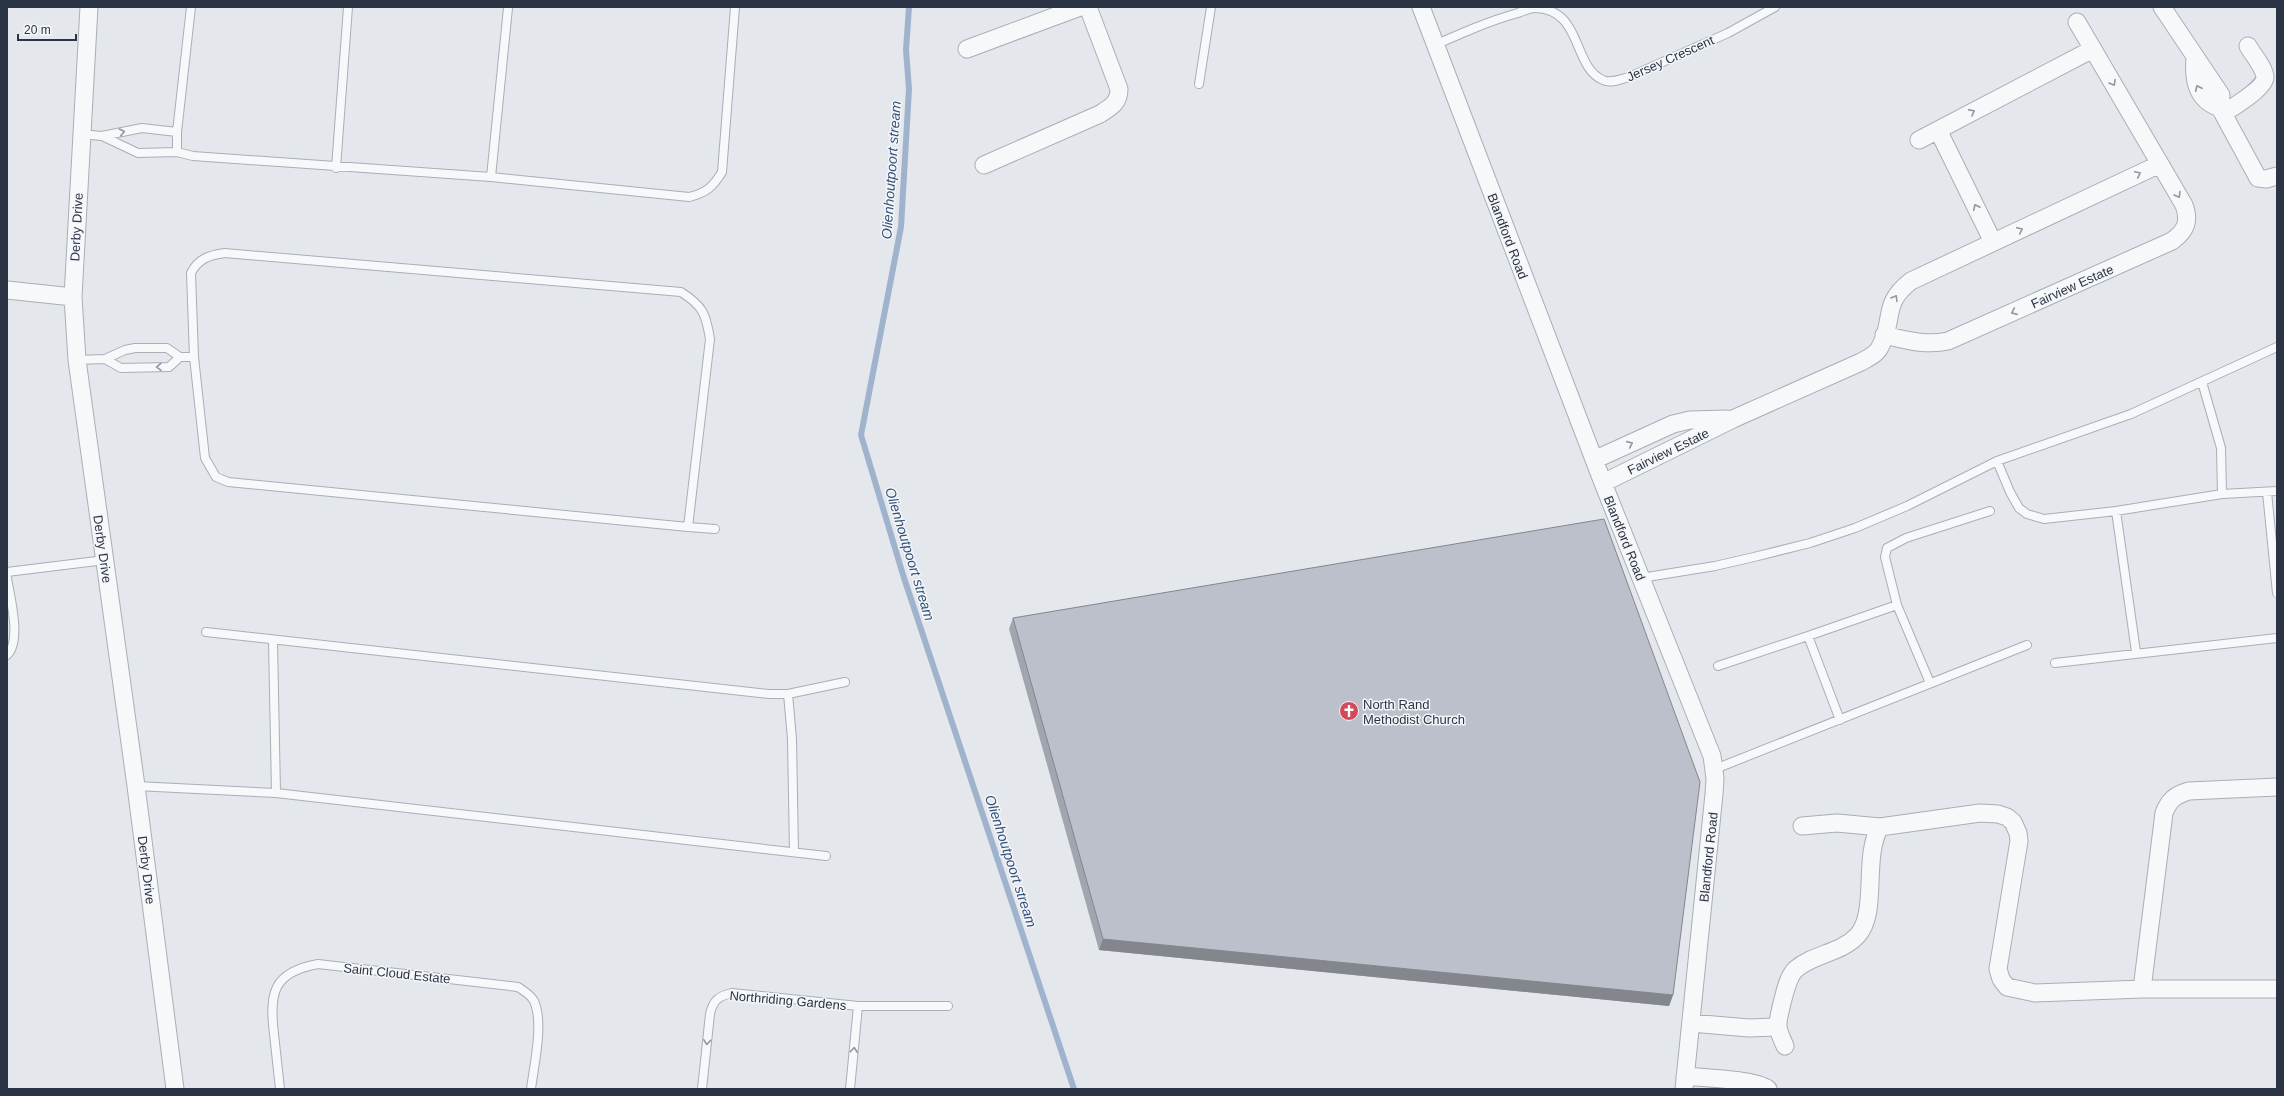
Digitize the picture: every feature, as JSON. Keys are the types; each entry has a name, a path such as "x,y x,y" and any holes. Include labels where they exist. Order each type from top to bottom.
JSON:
{"street":[{"name":"Derby Drive","path":"89,7 80,134 73,297 77,360 136,786 175,1089"},
{"path":"966,49 1038,14 1080,7"},
{"path":"984,165 1100,114 1114,105 1119,98 1119,89 1088,7"},
{"name":"Blandford Road","path":"1421,7 1594,460 1704,732 1715,769 1714,794 1684,1082"},
{"path":"2162,7 2221,95 2222,111 2258,178 2266,179 2277,176"},
{"name":"Fairview Estate","path":"1884,335 1922,343 1935,344 1948,341 2172,241 2182,234 2187,225 2188,215 2184,205 2077,22"},
{"path":"2222,111 2258,89 2264,81 2265,75 2248,46"},
{"path":"1919,140 2093,49"},
{"path":"1938,130 1993,242"},
{"name":"Fairview Estate","path":"1603,483 1733,419 1873,356 1880,347 1889,310 1900,289 1911,281 2160,164"},
{"path":"7,290 73,297"},
{"name":"Fairview Estate","path":"1594,460 1673,424 1690,420 1733,419"},
{"path":"2142,989 2164,813 2170,800 2175,796 2189,791 2277,787"},
{"path":"1802,826 1837,823 1880,827 1980,813 1998,814 2007,817 2015,826 2018,842 1998,961 1999,976 2003,982 2012,989 2035,992 2142,989 2277,989"},
{"path":"1785,1046 1776,1027 1788,982 1795,970 1843,946 1857,936 1863,927 1867,912 1871,850 1875,835 1880,827"},
{"path":"1691,1023 1749,1028 1776,1027"},
{"path":"1684,1082 1749,1083 1763,1086 1768,1089"}],"lane":[{"path":"177,152 177,132 191,7"},
{"path":"336,168 348,7"},
{"path":"102,136 138,153 177,152 193,156 336,168 491,177 689,197 703,194 713,186 722,172 734,7"},
{"path":"1199,84 1211,7"},
{"name":"Jersey Crescent","path":"1435,45 1496,19 1534,8 1551,10 1563,19 1572,32 1586,62 1593,72 1602,80 1614,82 1630,77 1728,33 1775,7"},
{"path":"491,177 508,8"},
{"path":"80,134 102,136 142,128 177,132"},
{"path":"688,527 710,338 707,320 697,302 681,292 225,253 201,260 195,265 191,273 194,357 205,458 216,477 228,482 688,527 715,529"},
{"path":"1641,578 1741,560 1810,543 1848,531 1908,506 1997,461 2124,416 2277,347"},
{"path":"77,360 105,359 125,350 136,348 168,348 180,357 194,357"},
{"path":"105,359 121,368 133,368 169,367 180,357"},
{"path":"2202,382 2221,448 2222,494"},
{"path":"1997,461 2015,501 2023,512 2035,517 2055,518 2116,511 2222,494 2277,491"},
{"path":"2267,492 2277,593"},
{"path":"1930,683 1897,605 1885,557 1887,548 1906,538 1990,511"},
{"path":"2116,511 2136,652"},
{"path":"7,572 105,560"},
{"path":"7,578 15,631 10,652 7,655"},
{"path":"1718,666 1897,605"},
{"path":"206,632 273,641 748,692 788,694 845,682"},
{"path":"1808,636 1840,720"},
{"path":"2055,663 2136,652 2277,638"},
{"path":"273,641 276,793"},
{"path":"1715,769 2027,645"},
{"path":"788,694 791,719 794,852"},
{"path":"136,786 276,793 826,856"},
{"name":"Saint Cloud Estate","path":"280,1089 271,1013 272,999 277,985 287,974 302,967 318,964 518,987 533,1000 537,1011 538,1024 531,1089"},
{"name":"Northriding Gardens","path":"702,1089 712,1004 722,995 732,993 858,1006 948,1006"},
{"name":"Northriding Gardens","path":"850,1089 858,1006"}],"building":[{"name":"North Rand Methodist Church","path":"1604,519 1700,782 1673,995 1103,939 1013,618"}],"waterway":[{"name":"Olienhoutpoort stream","path":"909,7 906,50 909,89 901,227 861,435 904,578 1074,1089"}],"place":[{"name":"North Rand Methodist Church","path":"1349,711"}]}
